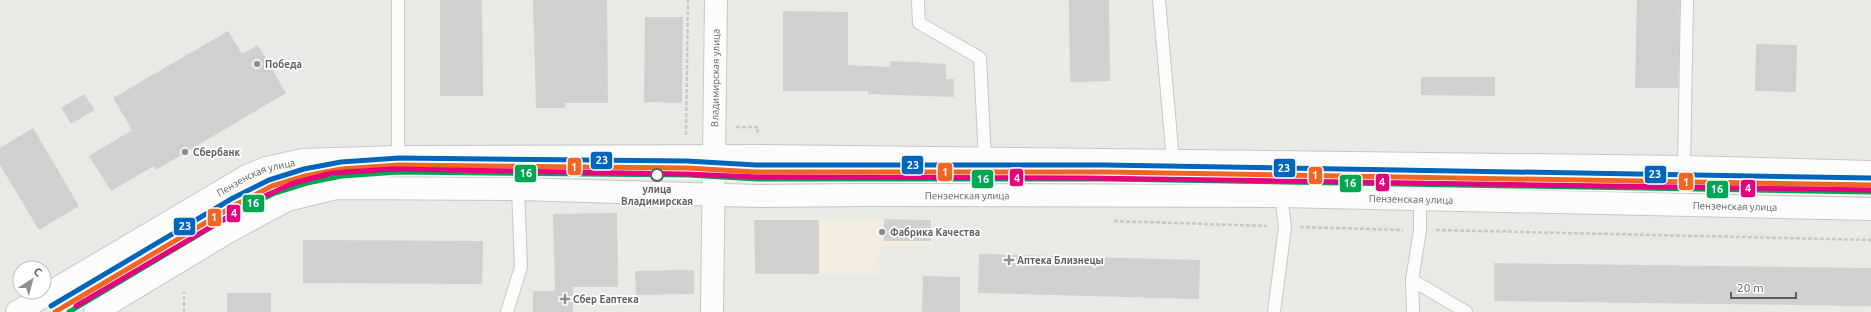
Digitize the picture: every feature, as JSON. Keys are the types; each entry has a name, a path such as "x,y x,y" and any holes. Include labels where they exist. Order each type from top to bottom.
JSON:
{"main road":[{"name":"Владимирская улица","path":"713,194 716,0"},
{"name":"Пензенская улица","path":"17,312 247,176 266,168 303,160 398,157 714,156 1684,168 1871,172"},
{"name":"Пензенская улица","path":"95,312 226,233 287,200 336,188 518,189 757,196 1281,196 1871,209"},
{"path":"712,312 713,194"}],"lane":[{"path":"398,0 398,157"},
{"path":"918,0 919,23 980,58 985,160"},
{"path":"1159,0 1173,161"},
{"path":"1684,168 1687,0"},
{"path":"507,312 520,267 518,189"},
{"path":"1274,312 1285,227 1281,196"},
{"path":"1413,312 1412,280 1420,230 1420,200"},
{"path":"1412,280 1466,312"}],"path":[{"path":"687,156 685,125 688,0"},
{"path":"1114,221 1285,227 1871,240"},
{"path":"184,292 184,312"}],"shaded area":[{"path":"753,218 933,219 933,246 880,246 879,274 754,275"}],"building":[{"path":"440,0 482,0 483,96 440,96"},
{"path":"533,0 607,0 608,103 565,103 565,108 536,108"},
{"path":"1069,0 1109,0 1110,81 1070,82"},
{"path":"1637,0 1680,0 1678,88 1635,88"},
{"path":"783,11 848,12 848,65 890,67 890,61 946,64 946,79 954,79 954,97 868,94 868,91 783,91"},
{"path":"645,17 683,17 682,103 644,102"},
{"path":"228,31 242,54 258,45 286,93 156,170 154,166 111,191 89,156 132,130 113,98"},
{"path":"1756,44 1797,45 1796,92 1755,91"},
{"path":"1421,77 1495,77 1495,96 1421,95"},
{"path":"84,94 95,110 71,124 61,108"},
{"path":"33,128 79,206 39,230 0,165 0,148"},
{"path":"617,213 618,287 573,287 573,312 533,312 533,291 555,291 553,214"},
{"path":"884,219 931,220 931,241 884,241"},
{"path":"754,220 819,220 819,274 755,274"},
{"path":"303,240 483,241 482,284 303,283"},
{"path":"979,254 1200,260 1199,299 978,293"},
{"path":"1494,263 1871,268 1871,306 1494,301"},
{"path":"694,270 694,294 636,295 635,271"},
{"path":"923,276 960,277 960,312 922,312"},
{"path":"227,293 271,293 271,312 227,312"}],"transit line":[{"name":"23","path":"51,306 233,198 269,180 304,169 341,162 399,158 687,161 756,165 1105,165 1871,178"},
{"name":"1","path":"55,312 237,204 272,186 305,176 341,169 399,165 687,168 756,172 1105,172 1871,185"},
{"name":"4","path":"76,306 260,198 294,183 332,173 392,169 687,174 757,177 1085,178 1871,190"},
{"name":"16","path":"69,312 240,210 275,193 307,183 342,176 399,172 687,175 756,179 1105,179 1871,192"}],"place":[{"name":"Победа","path":"257,64"},
{"name":"Сбербанк","path":"185,152"},
{"name":"улица Владимирская","path":"657,175"},
{"name":"Фабрика Качества","path":"882,232"},
{"name":"Аптека Близнецы","path":"1009,260"},
{"name":"Сбер Еаптека","path":"565,299"}]}
